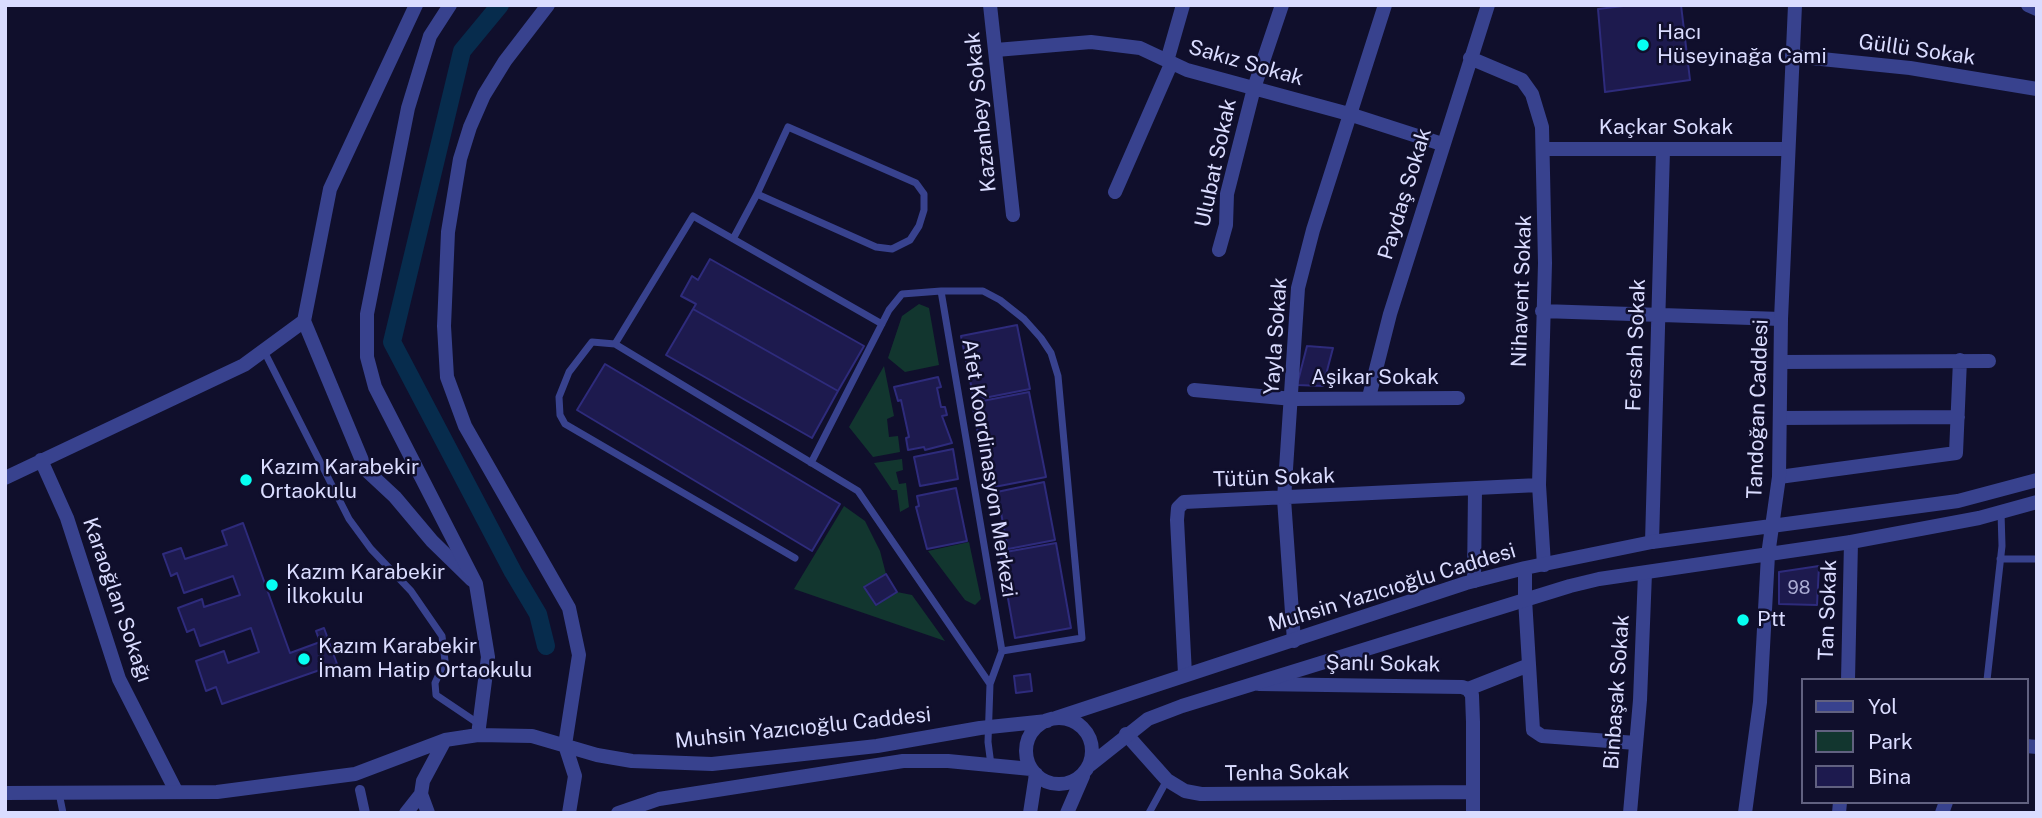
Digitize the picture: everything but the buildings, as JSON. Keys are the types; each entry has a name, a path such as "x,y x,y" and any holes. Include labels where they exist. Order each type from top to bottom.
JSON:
{"street":[{"path":"416,5 330,189 304,321 366,470 395,497 432,541 476,584"},
{"path":"450,5 430,36 411,95 367,314 367,357 375,387 476,584 488,657 479,729"},
{"path":"548,5 505,61 484,95 470,127 460,159 448,232 444,326 447,377 465,426 569,608 579,655 565,745 575,776 569,813"},
{"name":"Kazanbey Sokak","path":"990,5 1013,215"},
{"path":"1115,192 1169,62 1183,5"},
{"name":"Ulubat Sokak","path":"1219,250 1226,225 1227,194 1254,88 1282,5"},
{"name":"Yayla Sokak","path":"1294,640 1284,499 1293,399 1298,288 1349,114 1385,5"},
{"name":"Paydaş Sokak","path":"1369,397 1390,314 1488,5"},
{"name":"Tandoğan Caddesi","path":"1745,813 1759,702 1768,555 1775,526 1779,477 1781,318 1795,5"},
{"path":"2028,5 2037,9"},
{"name":"Sakız Sokak","path":"996,50 1091,42 1140,48 1169,62 1442,144"},
{"name":"Güllü Sokak","path":"1792,56 1910,68 2037,89"},
{"name":"Nihavent Sokak","path":"1470,58 1510,72 1522,80 1532,94 1539,113 1544,149 1539,485 1544,565"},
{"name":"Kaçkar Sokak","path":"1544,149 1788,149"},
{"name":"Fersah Sokak","path":"1652,542 1663,150"},
{"path":"1542,311 1781,318"},
{"path":"5,478 244,365 304,321"},
{"path":"1779,477 1956,453 1961,360"},
{"path":"1781,362 1989,361"},
{"name":"Aşikar Sokak","path":"1194,390 1293,399 1458,398"},
{"path":"1781,418 1958,417"},
{"name":"Karaoğlan Sokağı","path":"41,460 67,518 119,679 176,791"},
{"name":"Muhsin Yazıcıoğlu Caddesi","path":"5,793 217,792 355,774 479,729 520,735 632,761 712,764 877,746 1052,720 1474,581 1525,568 1652,542 1958,501 2037,480"},
{"name":"Tütün Sokak","path":"1185,674 1178,508 1184,502 1539,485"},
{"path":"1474,581 1475,489"},
{"path":"1033,772 1057,785 1078,779 1126,734 1148,719 1525,599 1599,579 1851,542 2001,512 2037,502"},
{"name":"Tan Sokak","path":"1848,678 1851,542"},
{"path":"1525,568 1533,730 1542,736 1636,743"},
{"name":"Binbaşak Sokak","path":"1630,813 1645,573"},
{"path":"1468,689 1529,665"},
{"name":"Şanlı Sokak","path":"1256,684 1468,689 1472,695 1473,813"},
{"path":"1030,813 1033,772 1026,751 1028,741 1032,733 1052,720 1074,722 1087,733 1092,748 1088,769 1067,813"},
{"name":"Tenha Sokak","path":"1126,734 1167,780 1185,790 1201,794 1472,792"},
{"path":"407,813 421,794 426,772 445,740"},
{"name":"Muhsin Yazıcıoğlu Caddesi","path":"618,813 659,799 903,761 948,761 1033,772"},
{"path":"360,790 365,813"},
{"path":"421,794 428,813"}],"lane":[{"path":"733,239 788,127 916,183 924,194 924,210 919,226 909,240 892,248 876,247 757,194"},
{"path":"615,344 693,216 882,324"},
{"name":"Afet Koordinasyon Merkezi","path":"942,291 1002,651 990,684 991,728 988,753 991,767"},
{"path":"811,463 882,324 902,294 983,291 1000,300 1024,319 1051,353 1059,376 1082,638 1002,651"},
{"path":"795,558 565,424 558,406 569,373 592,342 615,344 858,491 990,684"},
{"path":"264,350 349,519 371,549 411,591 442,636 446,661 435,683 436,695 479,729"},
{"path":"1987,678 2000,559 2001,512"},
{"path":"2000,559 2037,559"},
{"path":"1149,813 1167,780"},
{"path":"59,793 63,813"}],"green space":[{"path":"919,304 929,308 939,365 905,372 888,358 902,316"},
{"path":"884,366 894,416 887,419 889,437 898,436 900,452 873,457 849,427"},
{"path":"902,459 903,470 896,472 899,484 906,483 909,507 900,512 897,490 892,490 874,463"},
{"path":"844,506 865,521 880,551 886,574 864,587 875,605 897,592 912,595 945,641 794,589"},
{"path":"969,542 981,599 975,605 965,600 928,551"}],"waterway":[{"path":"500,5 462,51 392,342 513,572 538,614 546,646"}],"place":[{"name":"Hacı Hüseyinağa Cami","path":"1643,45"},
{"name":"Kazım Karabekir Ortaokulu","path":"246,480"},
{"name":"Kazım Karabekir İlkokulu","path":"272,585"},
{"name":"Ptt","path":"1743,620"},
{"name":"Kazım Karabekir İmam Hatip Ortaokulu","path":"304,659"}]}
